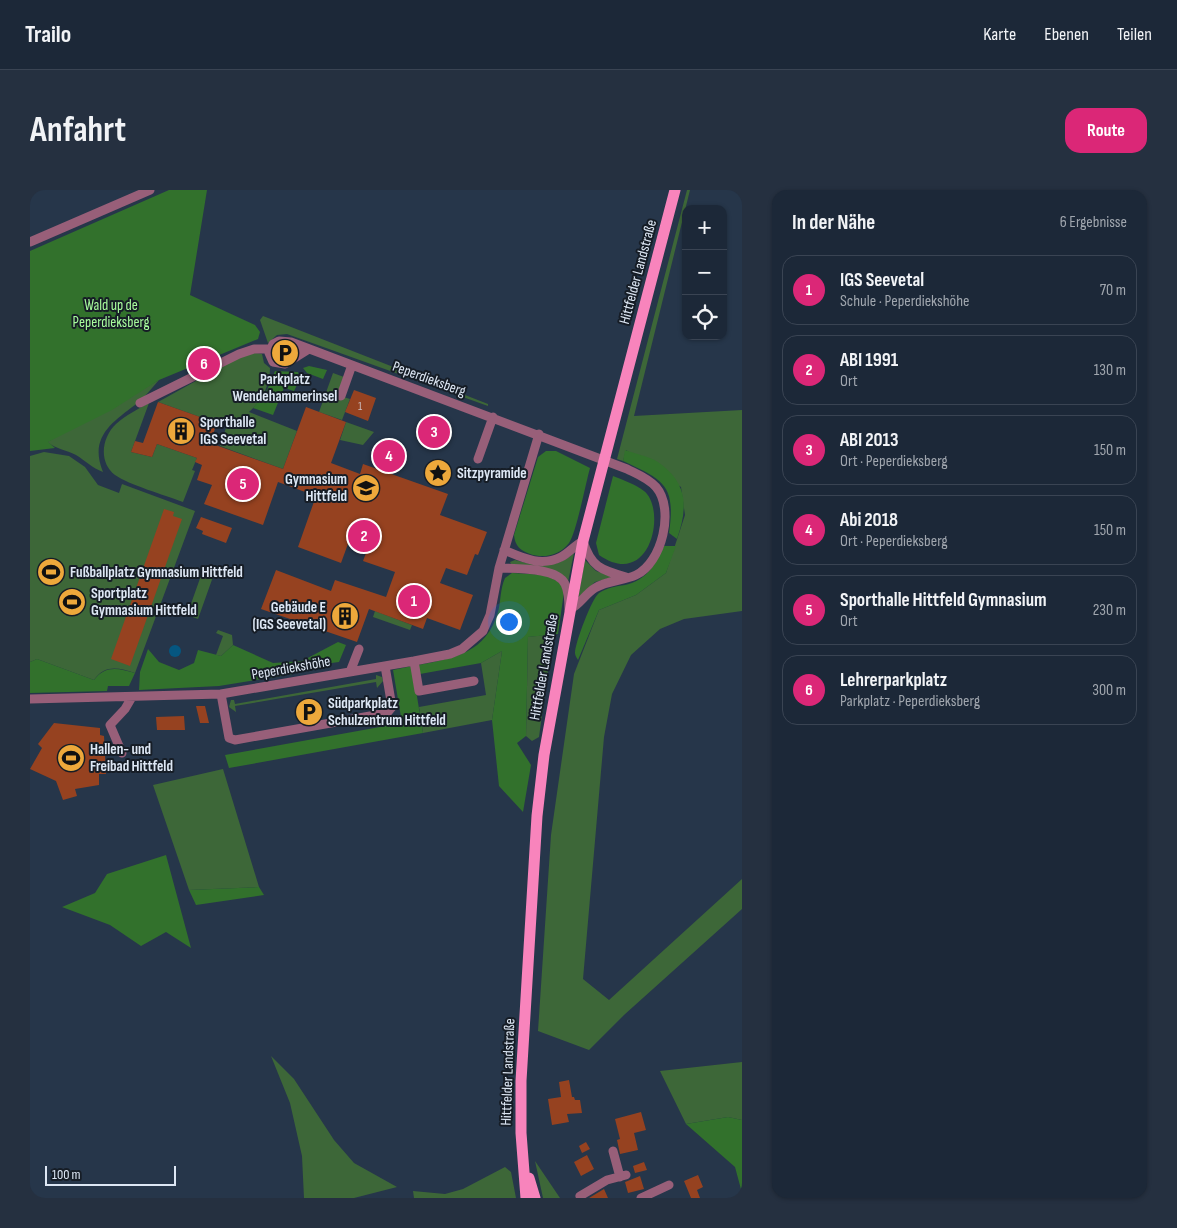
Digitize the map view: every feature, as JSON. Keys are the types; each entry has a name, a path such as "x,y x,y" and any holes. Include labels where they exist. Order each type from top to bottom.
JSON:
{"main road":[{"name":"Hittfelder Landstraße","path":"526,1198 521,1133 521,1081 537,816 544,755 583,541 675,190"},
{"name":"Hittfelder Landstraße","path":"524,1160 535,1198"}],"street":[{"path":"30,242 150,190"},
{"name":"Peperdieksberg","path":"140,403 239,354 269,349 273,344 285,340 539,434"},
{"path":"269,349 273,362 280,364 293,361 309,349"},
{"path":"340,396 352,365"},
{"path":"478,459 493,417"},
{"path":"499,568 547,572 557,576 564,582 568,592 570,610 578,606 594,588 636,575 650,561 664,529 667,510 657,487 645,477 539,434"},
{"name":"Peperdiekshöhe","path":"30,699 221,694 414,661 450,654 462,649 477,637 486,625 490,615 499,568 539,434"},
{"path":"504,550 529,560 548,562 561,557 583,541 588,556 599,568 626,577"},
{"path":"350,672 359,649"},
{"path":"414,661 419,691 474,681"},
{"path":"221,694 229,738 234,740 388,713 392,707 385,666"},
{"path":"122,753 110,725 125,709 132,697"},
{"path":"581,1198 580,1196 607,1180 623,1176 613,1151"},
{"path":"641,1198 669,1185"}],"green space":[{"name":"Wald up de Peperdieksberg","path":"169,190 207,190 190,295 255,325 260,332 258,339 159,380 112,410 48,442 55,448 30,451 30,251"},
{"path":"687,190 690,190 686,205 683,205"},
{"path":"682,209 682,222 634,416 742,410 742,611 684,619 660,629 631,655 612,694 604,737 583,979 609,1000 742,879 742,909 624,1015 589,1050 538,1031 551,835 574,674 599,610 636,595 666,573 685,515 681,487 626,450 623,461 617,459"},
{"path":"263,316 488,404 488,406 287,334 277,335 268,343 260,320"},
{"path":"255,353 262,354 264,363 270,368 270,375 258,403 249,412 297,431 283,469 220,446 228,422 217,423 158,402 241,356"},
{"path":"309,366 327,370 323,379 307,373 303,368"},
{"path":"275,371 298,372 300,379 294,391 284,388 273,415 253,408 267,390"},
{"path":"333,373 344,377 337,395 350,399 342,420 319,412"},
{"path":"159,380 142,399 118,418 105,432 99,450 99,460 103,472 76,455 47,442"},
{"path":"149,403 131,452 152,457 157,444 197,458 192,470 195,471 183,502 121,479 110,470 106,463 104,457 105,442 111,429 132,412"},
{"path":"346,422 374,432 363,445 340,440"},
{"path":"625,450 658,462 677,481 681,490 684,508 677,539 669,533 671,504 664,486 657,479 623,461"},
{"path":"546,451 556,451 590,468 572,538 565,547 556,553 541,556 530,554 521,549 517,545 514,535 538,457"},
{"name":"Sportplatz Gymnasium Hittfeld","path":"44,452 69,456 85,467 98,485 119,493 122,484 195,511 135,673 108,669 103,671 94,680 37,659 30,662 30,456"},
{"path":"613,476 633,484 644,491 651,500 654,514 654,529 650,543 642,555 631,563 617,563 599,555 596,543"},
{"path":"664,546 676,546 666,573 636,595 599,610 578,660 575,653 578,640 588,612 599,593 633,583 645,575 654,565"},
{"path":"574,553 568,582 558,572 511,564 510,562 515,560 546,565 560,562"},
{"path":"585,560 596,571 613,577 595,582 578,598"},
{"path":"203,570 214,574 198,619 187,615"},
{"path":"512,573 546,575 562,584 564,592 558,634 528,637 526,736 517,743 531,765 523,812 499,786 492,720 502,651 481,663 420,674 418,665 456,656 477,645 486,637 493,626 498,612 503,582"},
{"path":"375,611 412,625 410,630 373,617"},
{"path":"218,630 232,635 233,645 221,656 216,655 223,636 216,633"},
{"path":"553,634 539,737 532,741 526,736 528,637"},
{"path":"338,642 346,645 339,662 301,667 293,674 219,686 139,690 140,672 148,649 159,662 179,670 194,663 198,650 221,656 233,645 273,663 302,661"},
{"path":"502,651 492,720 423,733 419,707 486,695 481,663"},
{"path":"37,659 94,680 98,675 112,669 135,673 129,686 108,686 107,691 30,693 30,662"},
{"path":"412,666 423,733 229,768 225,755 402,723 393,670"},
{"path":"376,675 382,677 383,681 377,688 376,682 235,706 236,712 229,707 231,700 234,700 235,704 376,679"},
{"path":"223,769 259,887 189,890 153,785"},
{"path":"166,855 191,948 166,932 141,946 110,925 62,907 95,893 107,874"},
{"path":"259,887 264,895 196,905 189,890"},
{"path":"271,1056 294,1079 334,1140 354,1163 397,1187 354,1198 304,1198 302,1156 290,1103"},
{"path":"742,1062 742,1120 728,1117 686,1124 660,1071"},
{"path":"728,1117 742,1120 742,1193 735,1167 686,1124"},
{"path":"535,1161 560,1198 543,1198"},
{"path":"505,1167 511,1172 516,1198 414,1198 413,1191 445,1194 463,1189"}],"water":[{"path":"177,645 180,646 180,656 173,657 170,656 169,649 170,646"}],"building":[{"path":"354,390 376,398 368,421 345,412"},
{"path":"158,402 217,423 210,443 283,469 306,407 346,422 331,463 360,474 363,464 448,494 440,515 487,532 478,555 475,554 467,575 446,568 440,583 473,595 460,630 427,618 423,629 369,609 357,642 261,609 276,570 331,591 335,580 386,597 395,572 363,561 375,529 356,522 341,563 298,547 316,496 278,482 263,525 204,504 212,485 197,480 202,465 195,462 197,458 157,444 152,457 131,452 135,441 143,443"},
{"path":"164,509 174,512 173,516 182,519 130,666 111,659"},
{"path":"201,517 232,528 226,543 202,534 203,531 196,528"},
{"path":"196,706 205,706 209,723 200,723"},
{"path":"184,716 185,730 157,730 156,717"},
{"name":"Hallen- und Freibad Hittfeld","path":"54,723 100,728 100,735 104,736 106,774 99,774 99,785 75,789 77,796 63,800 56,781 30,769 42,748 38,744"},
{"path":"569,1080 572,1097 575,1100 580,1100 582,1113 567,1114 569,1122 552,1125 548,1099 561,1097 559,1082"},
{"path":"641,1112 646,1130 634,1133 638,1150 620,1154 617,1140 620,1139 615,1119"},
{"path":"586,1142 590,1149 582,1153 579,1146"},
{"path":"587,1155 594,1169 581,1176 574,1162"},
{"path":"644,1162 647,1170 635,1173 633,1166"},
{"path":"698,1175 703,1187 697,1190 700,1198 691,1198 684,1181"},
{"path":"640,1176 644,1189 628,1193 625,1182"},
{"path":"604,1189 608,1198 589,1198"}],"place":[{"name":"Parkplatz Wendehammerinsel","path":"285,353"},
{"name":"Lehrerparkplatz","path":"204,364"},
{"name":"Sporthalle IGS Seevetal","path":"181,431"},
{"name":"ABI 2013","path":"434,432"},
{"name":"Abi 2018","path":"389,456"},
{"name":"Sitzpyramide","path":"438,473"},
{"name":"Sporthalle Hittfeld Gymnasium","path":"243,484"},
{"name":"Gymnasium Hittfeld","path":"366,488"},
{"name":"ABI 1991","path":"364,536"},
{"name":"Fußballplatz Gymnasium Hittfeld","path":"51,572"},
{"name":"IGS Seevetal","path":"414,601"},
{"name":"Sportplatz Gymnasium Hittfeld","path":"72,602"},
{"name":"Gebäude E (IGS Seevetal)","path":"345,616"},
{"name":"Südparkplatz Schulzentrum Hittfeld","path":"309,712"},
{"name":"Hallen- und Freibad Hittfeld","path":"71,758"}]}
